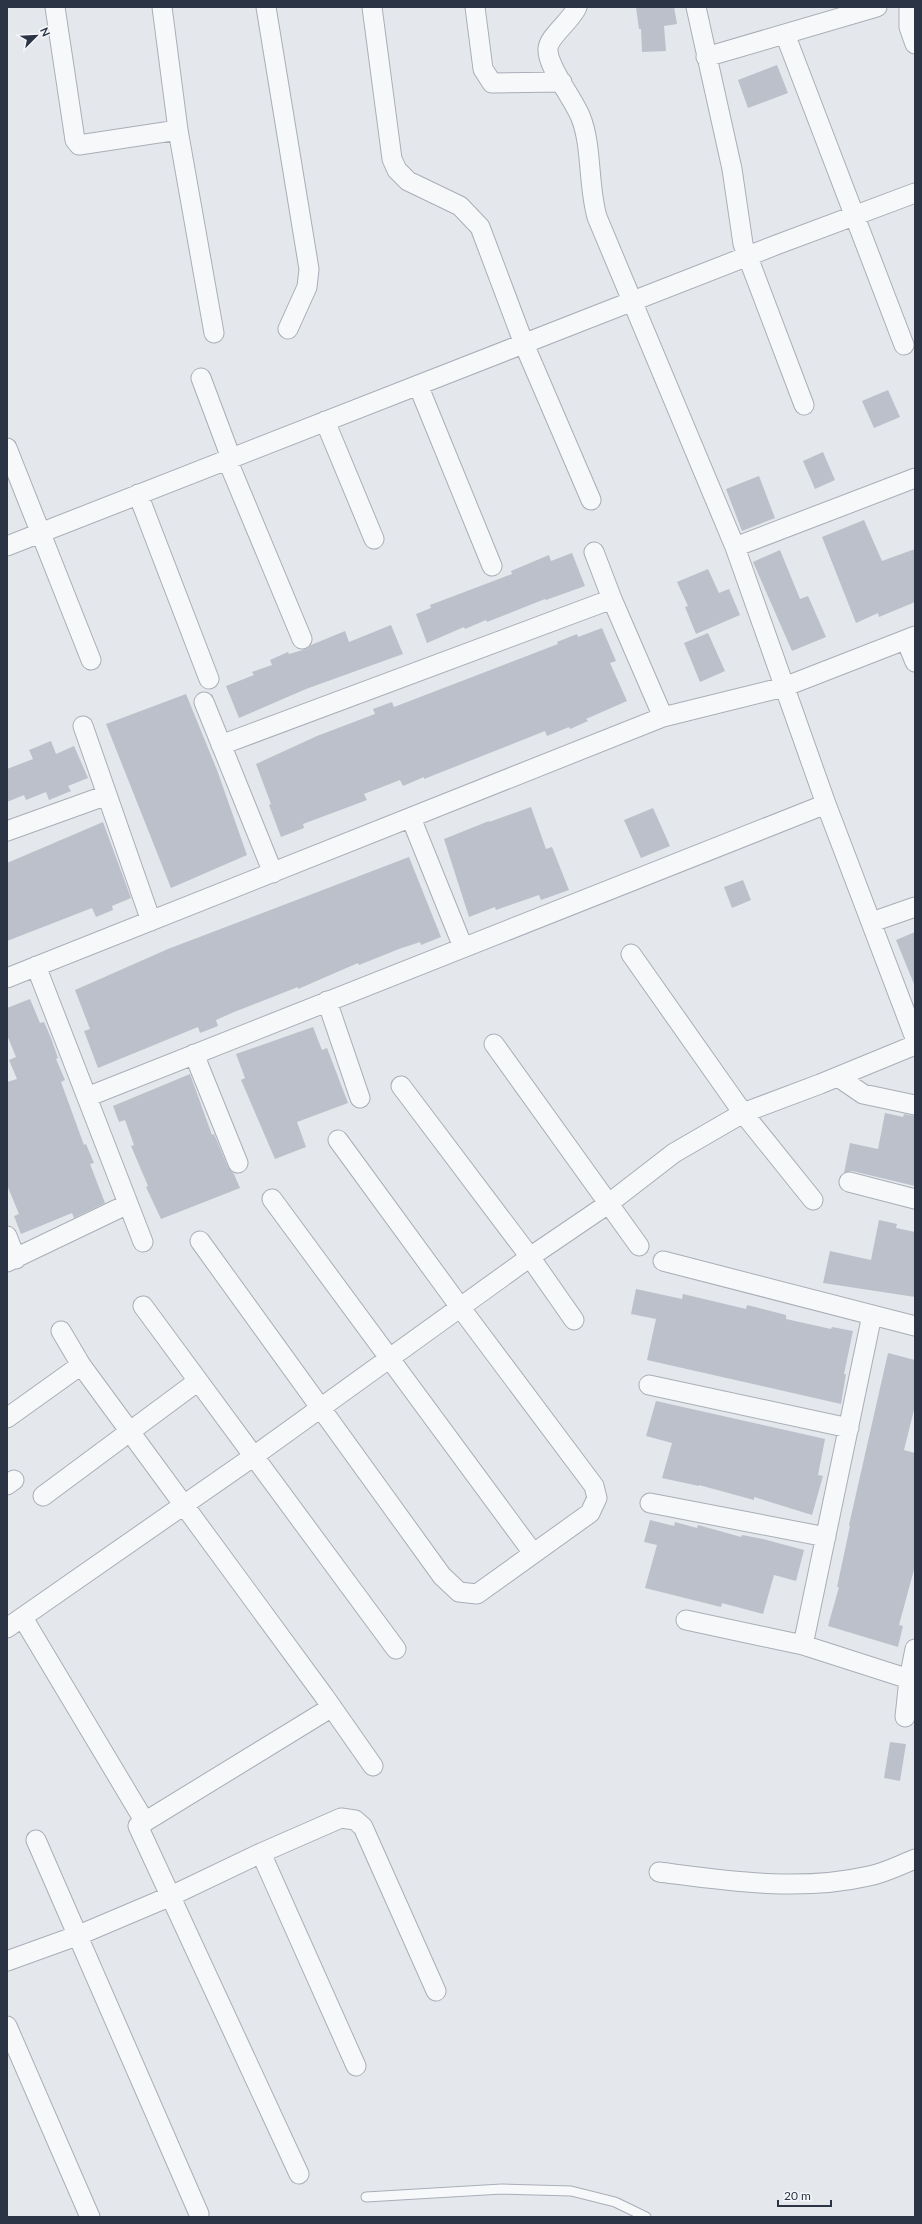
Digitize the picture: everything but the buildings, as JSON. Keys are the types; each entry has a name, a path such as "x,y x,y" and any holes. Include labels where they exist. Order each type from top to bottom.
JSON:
{"street":[{"path":"55,7 75,140 77,144 79,145 178,130"},
{"path":"162,7 178,130 214,332"},
{"path":"266,7 309,269 307,287 288,329"},
{"path":"372,7 392,159 397,170 408,181 460,206 480,227 524,344 591,500"},
{"path":"475,7 483,69 492,83 562,82"},
{"path":"577,7 548,48 550,60 582,120 592,198 631,302 735,547 826,804 915,1038"},
{"path":"696,7 706,57 724,127 732,169 740,231 747,258 804,405"},
{"path":"706,57 877,7"},
{"path":"909,7 909,27 915,44"},
{"path":"785,34 904,345"},
{"path":"7,546 631,302 915,193"},
{"path":"201,378 229,459 302,639"},
{"path":"418,385 492,566"},
{"path":"325,421 374,539"},
{"path":"7,448 91,660"},
{"path":"735,547 915,478"},
{"path":"138,494 209,679"},
{"path":"594,552 612,599 663,717"},
{"path":"221,745 612,599"},
{"path":"7,978 663,717 784,687 910,638 915,662"},
{"path":"204,702 273,872"},
{"path":"83,726 151,921"},
{"path":"7,831 107,796"},
{"path":"87,1096 826,804"},
{"path":"411,818 463,947"},
{"path":"872,922 915,907"},
{"path":"631,954 743,1113 813,1200"},
{"path":"36,966 143,1242"},
{"path":"327,1001 360,1098"},
{"path":"494,1044 639,1246"},
{"path":"7,1628 254,1456 388,1358 530,1257 608,1204 674,1153 743,1113 838,1077 915,1045"},
{"path":"194,1054 238,1163"},
{"path":"838,1077 863,1094 915,1104"},
{"path":"401,1086 530,1257 574,1320"},
{"path":"200,1241 319,1408 442,1576 459,1592 477,1594 590,1513 596,1505 596,1493 588,1478 460,1307 338,1140"},
{"path":"849,1182 915,1199"},
{"path":"272,1199 388,1358 534,1553"},
{"path":"7,1236 11,1260 128,1204"},
{"path":"663,1261 915,1326"},
{"path":"143,1306 396,1649"},
{"path":"803,1645 872,1315"},
{"path":"61,1331 81,1365 332,1707 373,1766"},
{"path":"7,1418 81,1365"},
{"path":"43,1496 198,1381"},
{"path":"649,1385 849,1428"},
{"path":"650,1503 826,1537"},
{"path":"23,1618 145,1822"},
{"path":"686,1620 803,1645 909,1678"},
{"path":"904,1717 909,1678 915,1649"},
{"path":"299,2174 138,1826 332,1707"},
{"path":"7,1961 52,1943 79,1935 171,1896 261,1853 341,1818 355,1820 363,1828 436,1991"},
{"path":"36,1840 79,1935 199,2214"},
{"path":"261,1853 356,2066"},
{"path":"659,1872 758,1884 815,1885 870,1876 915,1859"},
{"path":"7,2026 90,2217"}],"lane":[{"path":"366,2197 502,2189 571,2191 615,2202 646,2217"}]}
